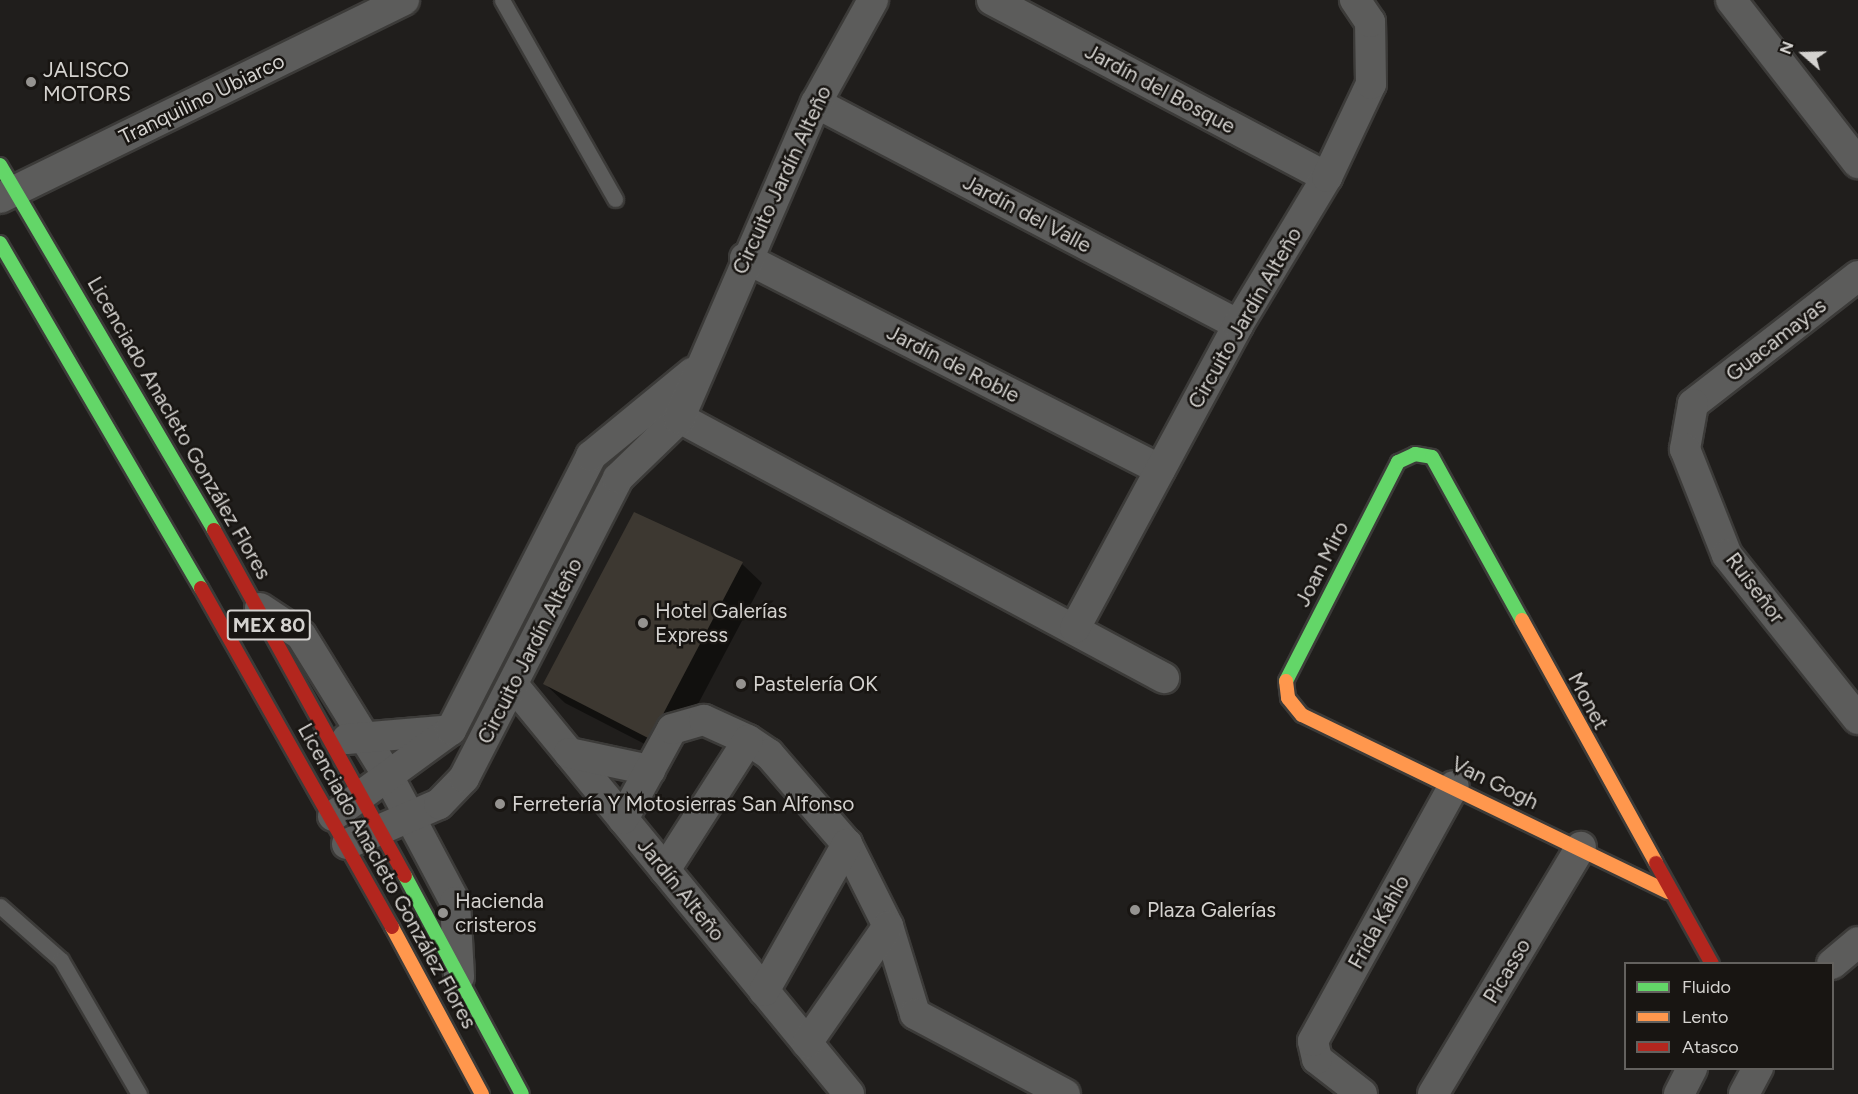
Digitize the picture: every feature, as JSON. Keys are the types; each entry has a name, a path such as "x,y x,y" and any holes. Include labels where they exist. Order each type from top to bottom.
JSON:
{"main road":[{"name":"Licenciado Anacleto González Flores","path":"0,165 8,194 260,608 329,742 522,1094"},
{"name":"Licenciado Anacleto González Flores","path":"0,243 333,816 482,1094"},
{"name":"Joan Miro","path":"1302,715 1288,698 1286,680 1398,462 1415,454 1432,456"},
{"name":"Monet","path":"1432,456 1668,892 1711,962"},
{"name":"Van Gogh","path":"1302,715 1581,847 1668,892"}],"street":[{"name":"Tranquilino Ubiarco","path":"8,194 404,0"},
{"name":"Circuito Jardín Alteño","path":"347,844 439,804 464,778 514,687 618,478 701,365 745,258 816,103 873,0"},
{"name":"Jardín del Bosque","path":"992,0 1327,177"},
{"name":"Circuito Jardín Alteño","path":"1075,628 1238,325 1327,177 1371,84 1370,22 1355,0"},
{"path":"1731,0 1858,163"},
{"name":"Jardín del Valle","path":"816,103 1238,325"},
{"name":"Jardín de Roble","path":"745,258 1160,469"},
{"name":"Guacamayas","path":"1693,404 1858,276"},
{"name":"Ruiseñor","path":"1693,404 1685,449 1727,555 1858,719"},
{"name":"Circuito Jardín Alteño","path":"333,816 361,798 451,730 591,456 668,412"},
{"path":"668,412 1075,628 1164,678"},
{"path":"591,456 618,478"},
{"path":"260,608 301,635 388,776 454,902 459,977"},
{"name":"Jardín Alteño","path":"514,687 849,1094"},
{"path":"623,819 672,729 689,721 704,720 748,740 769,754 847,844 888,927 915,1014 1065,1094"},
{"path":"329,742 451,730"},
{"path":"665,870 748,740"},
{"path":"569,753 650,770"},
{"name":"Frida Kahlo","path":"1344,1089 1317,1059 1313,1041 1454,786"},
{"path":"764,991 847,844"},
{"name":"Picasso","path":"1433,1094 1581,847"},
{"path":"807,1043 888,927"},
{"path":"1834,963 1858,942"},
{"path":"1679,1094 1691,1070"},
{"path":"1744,1094 1757,1070"}],"lane":[{"path":"502,0 615,199"},
{"path":"0,906 61,960 139,1094"}],"building":[{"name":"Hotel Galerías Express","path":"634,512 743,562 650,739 543,684"}],"traffic: fast":[{"path":"0,165 214,530"},
{"path":"0,243 201,588"},
{"path":"1286,681 1398,462 1415,454 1432,457 1522,620"},
{"path":"405,876 522,1094"}],"traffic: slow":[{"path":"1522,620 1656,863"},
{"path":"1286,681 1288,698 1302,715 1668,892"},
{"path":"392,927 482,1094"}],"traffic: jam":[{"path":"214,530 405,876"},
{"path":"201,588 392,927"},
{"path":"1656,863 1711,962"}],"place":[{"name":"JALISCO MOTORS","path":"31,82"},
{"name":"Hotel Galerías Express","path":"643,623"},
{"name":"Pastelería OK","path":"741,684"},
{"name":"Ferretería Y Motosierras San Alfonso","path":"500,804"},
{"name":"Plaza Galerías","path":"1135,910"},
{"name":"Hacienda cristeros","path":"443,913"}]}
